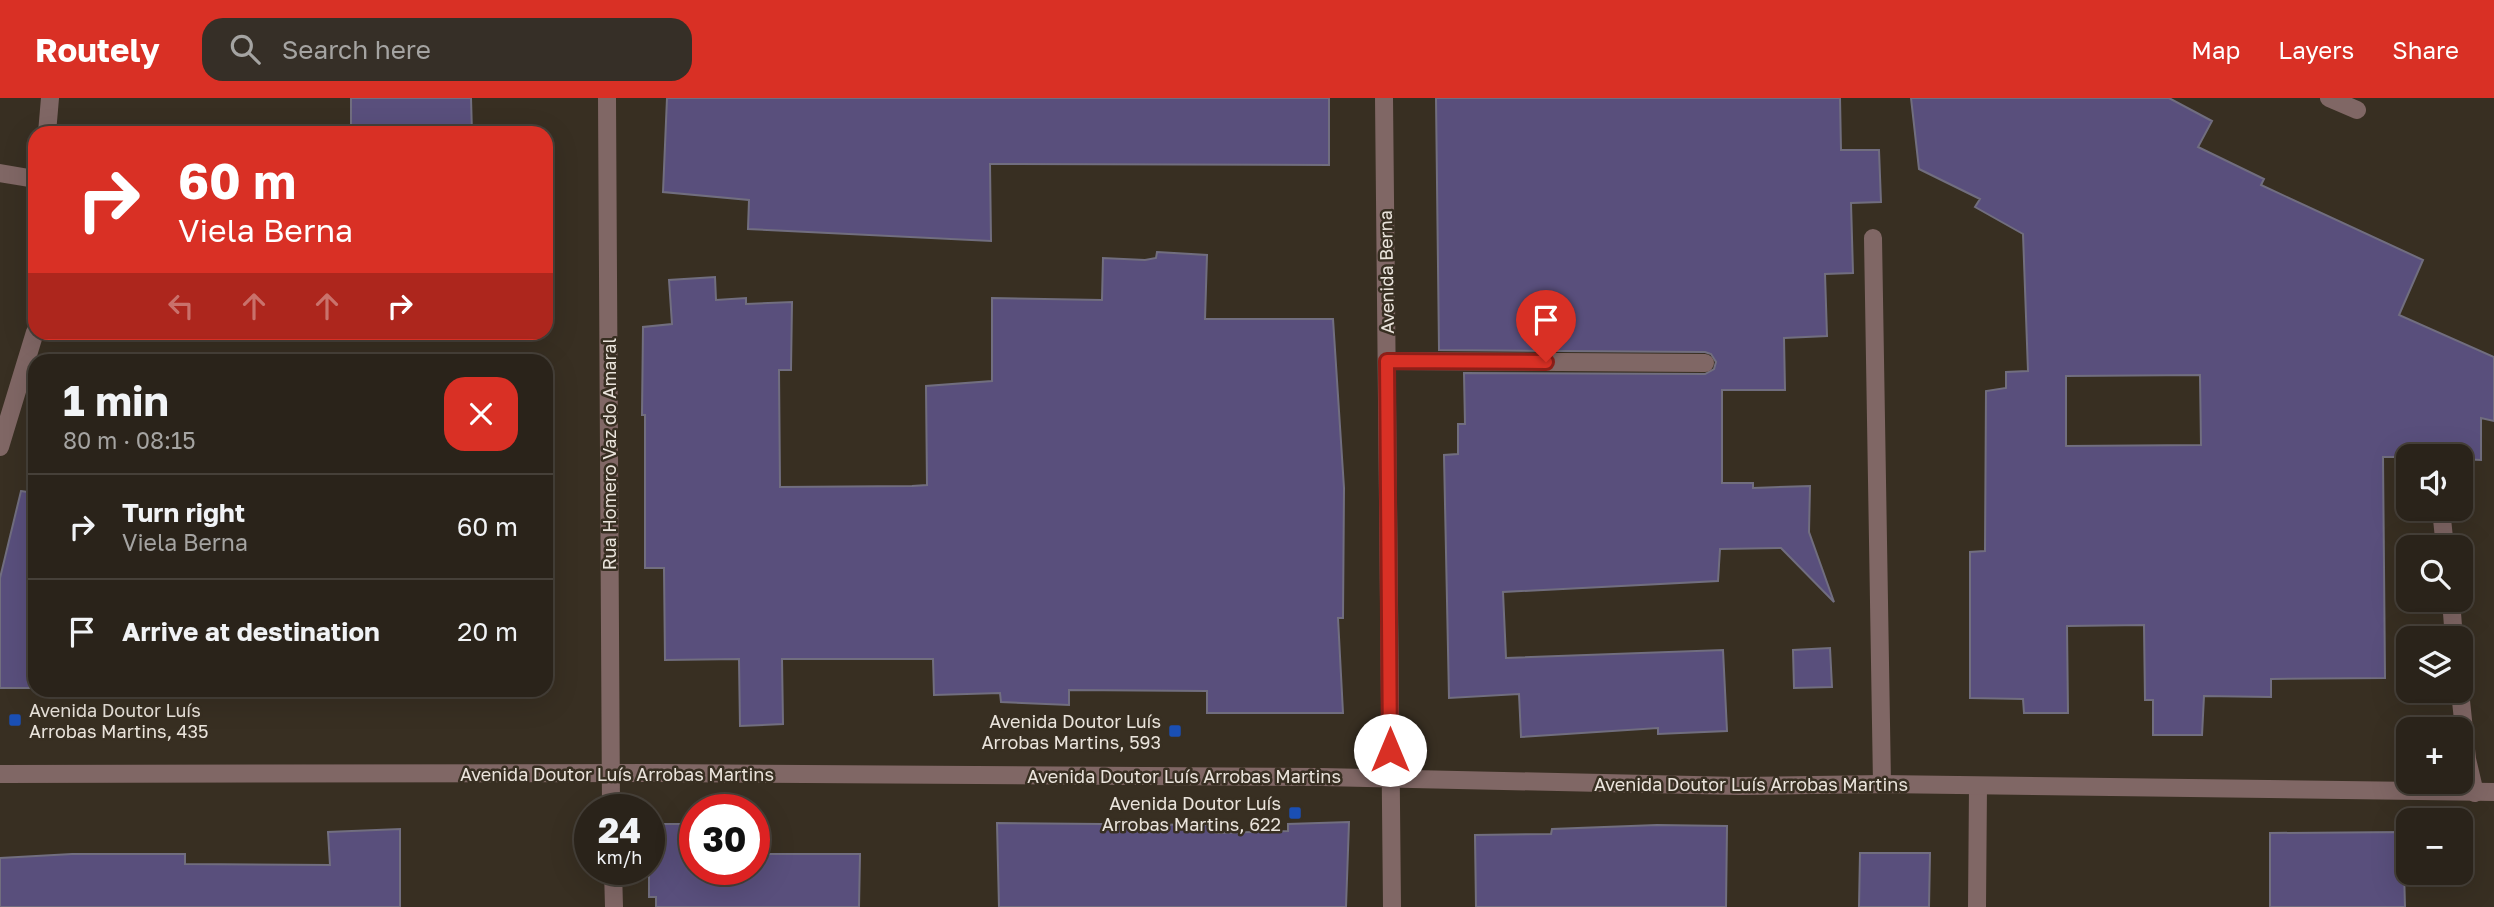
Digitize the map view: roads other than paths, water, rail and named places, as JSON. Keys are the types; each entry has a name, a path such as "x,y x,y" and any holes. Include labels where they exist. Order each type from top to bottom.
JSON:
{"street":[{"path":"48,126 50,98"},
{"name":"Rua Homero Vaz do Amaral","path":"607,98 611,794"},
{"name":"Avenida Berna","path":"1384,98 1392,907"},
{"path":"2329,98 2357,110"},
{"path":"0,173 28,178"},
{"path":"1873,238 1882,784"},
{"path":"0,447 28,355"},
{"path":"1387,361 1706,363"},
{"path":"2461,703 2467,759 2475,793"},
{"name":"Avenida Doutor Luís Arrobas Martins","path":"0,774 1391,778 1739,786 1882,784 2494,792"},
{"path":"1977,907 1978,786"},
{"path":"613,885 614,907"}],"place":[{"name":"Avenida Doutor Luís Arrobas Martins, 435","path":"15,720"},
{"name":"Avenida Doutor Luís Arrobas Martins, 593","path":"1175,731"},
{"name":"Avenida Doutor Luís Arrobas Martins, 622","path":"1295,813"}]}
